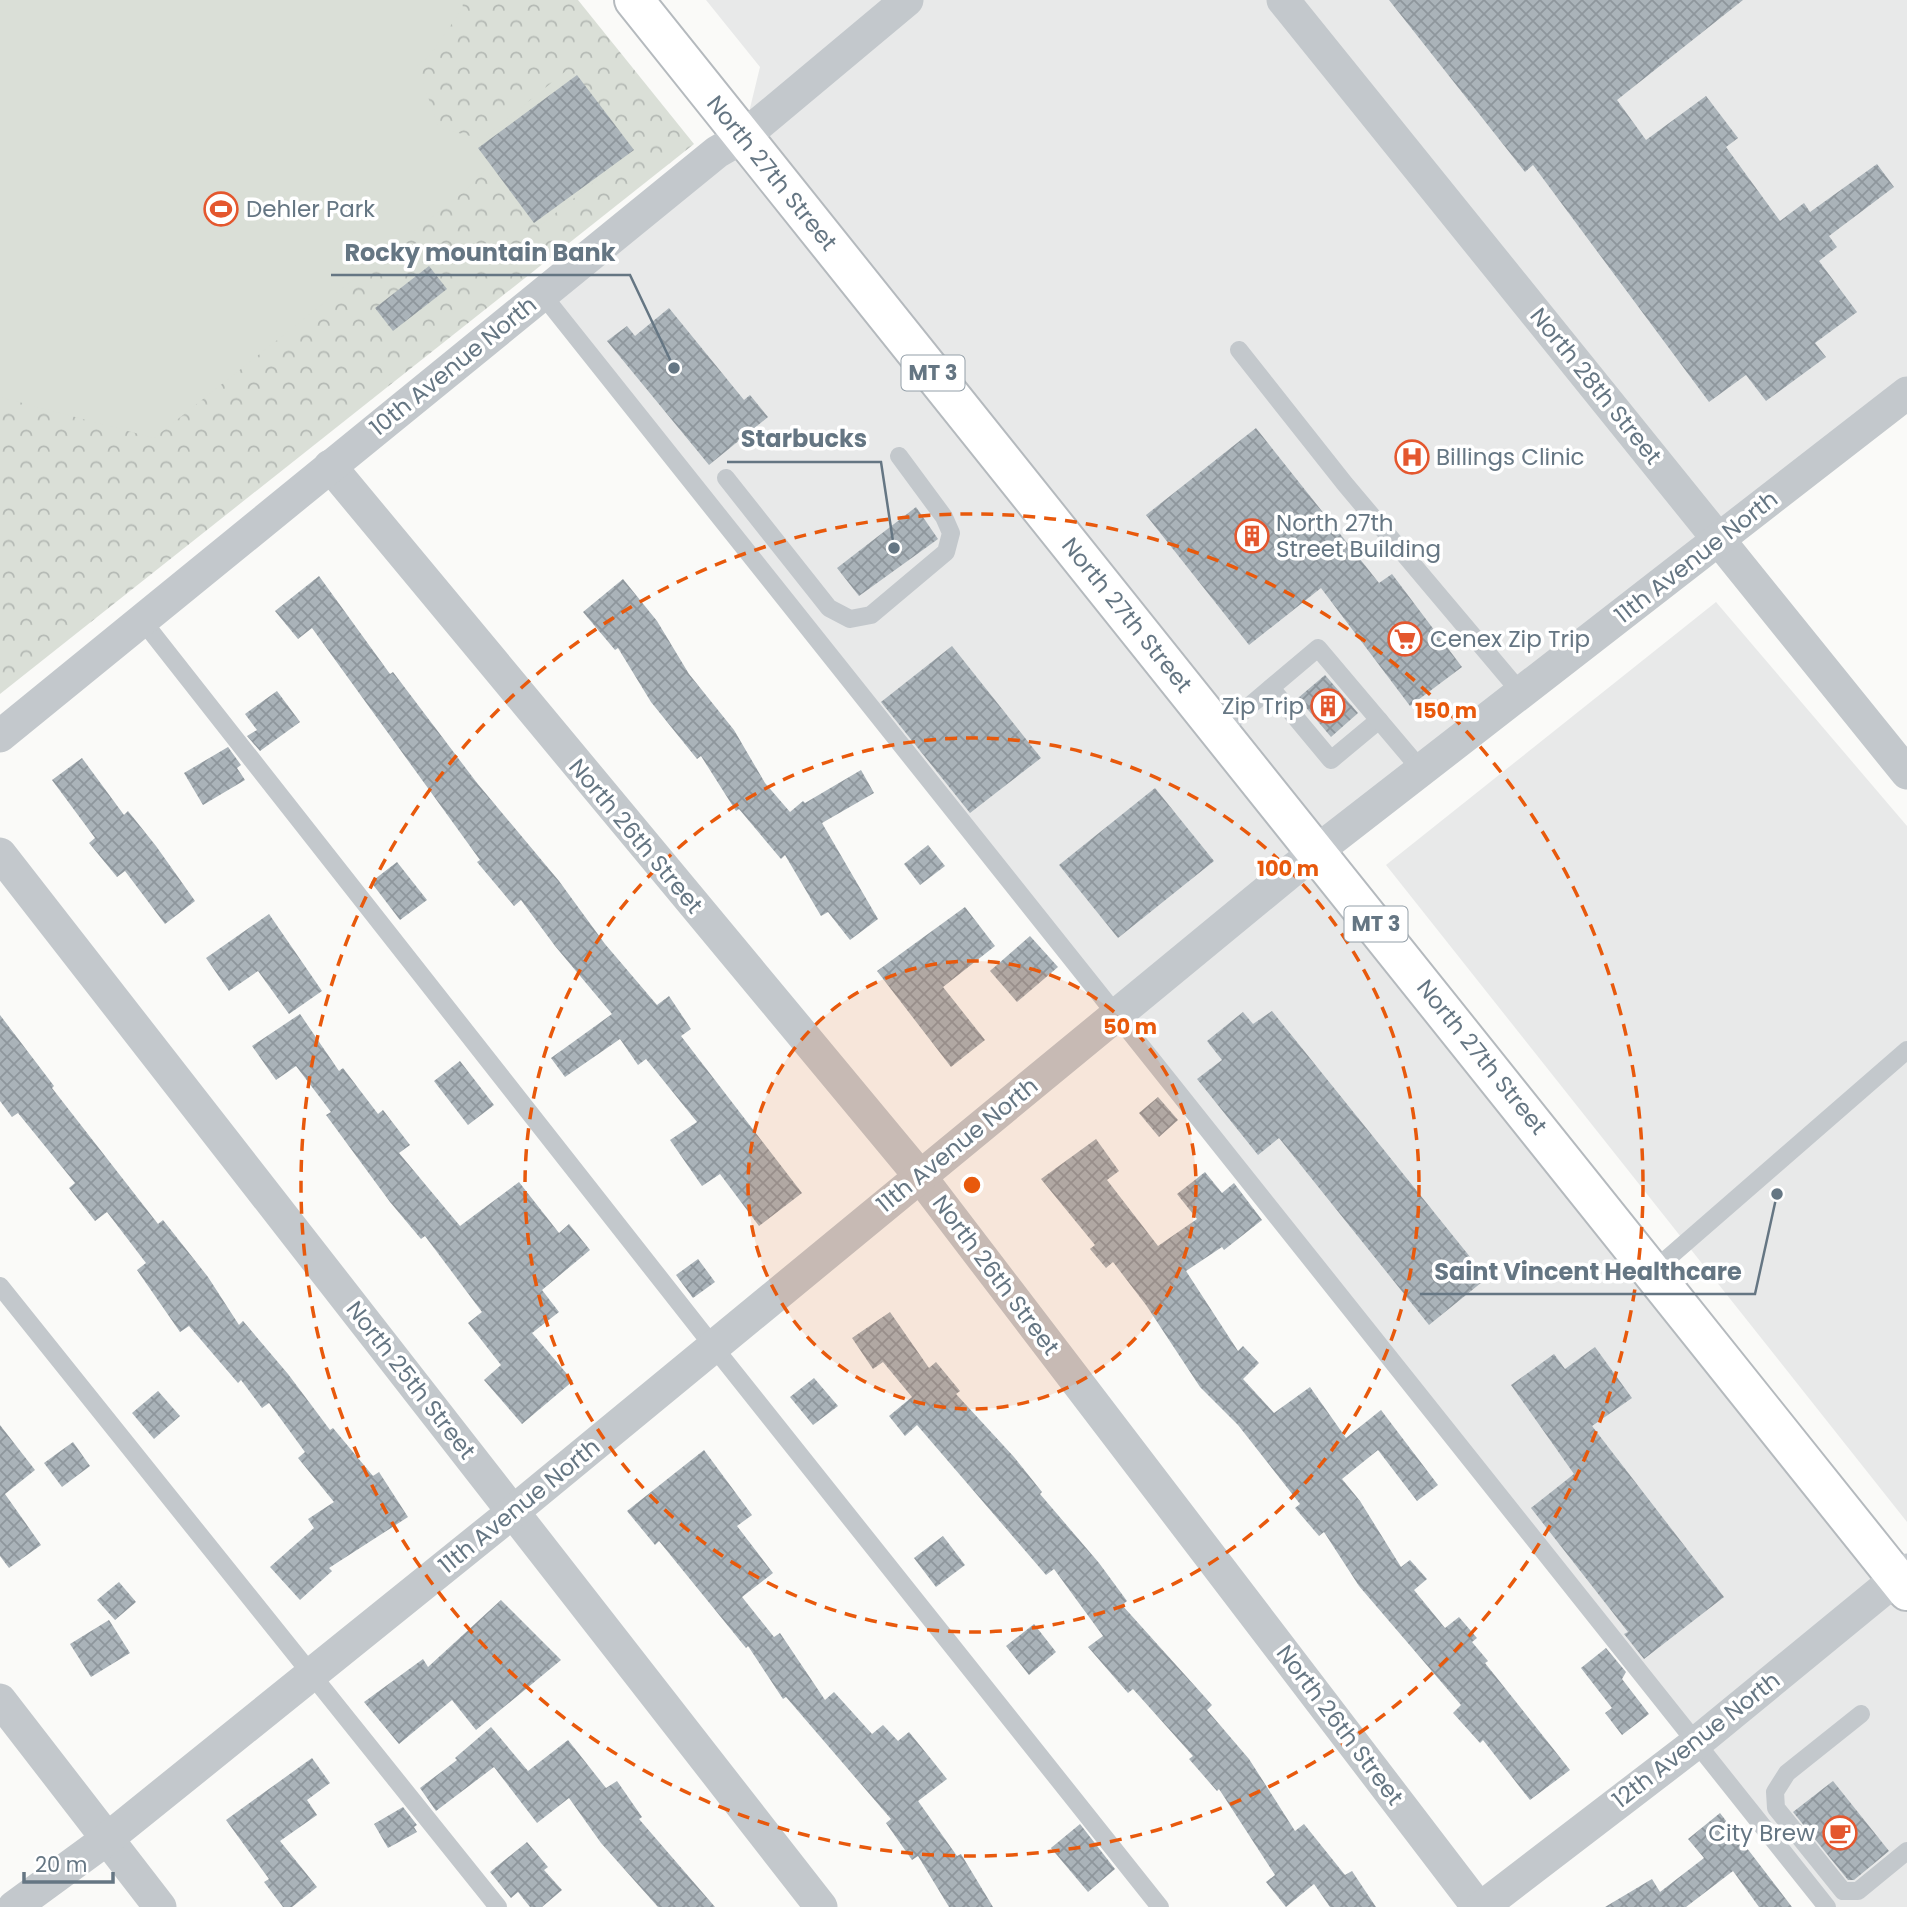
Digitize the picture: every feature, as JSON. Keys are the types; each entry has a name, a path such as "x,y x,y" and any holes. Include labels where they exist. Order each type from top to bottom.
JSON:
{"main road":[{"name":"North 27th Street","path":"634,0 1904,1580"}],"street":[{"name":"10th Avenue North","path":"0,736 717,152 743,137 907,0"},
{"name":"North 28th Street","path":"1283,0 1907,773"},
{"name":"11th Avenue North","path":"14,1907 107,1839 514,1511 919,1175 1318,852 1907,393"},
{"name":"North 26th Street","path":"330,466 919,1175 1480,1907"},
{"name":"North 25th Street","path":"0,854 821,1907"},
{"name":"12th Avenue North","path":"1480,1907 1904,1580"},
{"path":"0,1700 160,1907"}],"lane":[{"path":"542,294 1827,1907"},
{"path":"1239,350 1345,484 1521,694"},
{"path":"726,478 829,608 850,619 871,615 946,552 951,533 944,517 898,456"},
{"path":"142,620 713,1346 1160,1907"},
{"path":"1220,730 1318,649 1422,771"},
{"path":"1271,688 1331,760 1379,720"},
{"path":"1653,1271 1907,1051"},
{"path":"0,1286 498,1907"},
{"path":"1861,1714 1787,1773 1775,1792 1776,1808 1843,1891 1858,1891 1907,1851"}],"shaded area":[{"path":"706,0 1907,0 1907,392 1318,852 1907,1591 1907,1907 1829,1907 542,294 743,137 760,67"},
{"path":"1716,602 1907,826 1907,1522 1386,865"}],"green space":[{"name":"Dehler Park","path":"0,0 578,0 694,144 0,694"},
{"name":"Dehler Park","path":"0,0 462,0 463,8 430,55 417,66 439,128 482,139 566,71 633,151 538,227 486,169 466,190 154,438 0,397"}],"building":[{"path":"1389,0 1743,0 1617,100 1646,140 1706,96 1738,138 1726,147 1780,221 1804,203 1810,212 1877,164 1894,187 1829,236 1837,247 1819,261 1857,312 1815,343 1826,357 1766,401 1746,375 1709,402 1533,165 1525,172"},
{"path":"577,75 634,150 534,223 478,148"},
{"path":"429,266 447,289 393,331 375,308"},
{"path":"669,308 744,400 750,395 768,417 709,465 607,341 627,326 635,336"},
{"name":"North 27th Street Building","path":"1256,428 1379,583 1392,574 1462,667 1410,706 1321,588 1249,645 1146,515"},
{"path":"916,507 938,539 859,596 837,568"},
{"path":"319,576 390,674 393,672 477,783 559,881 605,944 657,1005 669,996 691,1029 681,1036 802,1193 759,1226 720,1174 702,1186 670,1140 697,1122 646,1059 638,1065 620,1039 565,1077 551,1058 612,1014 555,946 521,900 514,906 477,862 480,860 312,628 298,639 275,611"},
{"path":"623,579 657,621 689,674 734,730 765,783 790,812 803,801 805,803 861,770 874,793 822,823 878,919 850,940 828,912 821,916 785,855 781,859 739,809 736,811 701,756 697,759 651,702 618,648 615,650 583,612"},
{"path":"952,646 1041,758 970,813 881,702"},
{"name":"Zip Trip","path":"1325,675 1358,713 1331,737 1298,698"},
{"path":"277,691 300,722 260,751 247,736 257,730 245,714"},
{"path":"228,747 241,765 237,768 245,780 203,805 184,773"},
{"path":"82,758 124,815 128,811 156,846 195,901 165,924 125,871 117,877 89,843 95,838 52,780"},
{"path":"1155,788 1214,861 1118,938 1059,865"},
{"path":"928,845 945,866 920,885 904,864"},
{"path":"397,862 427,900 400,920 371,882"},
{"path":"965,907 995,946 943,987 985,1040 951,1067 877,971"},
{"path":"269,914 322,991 289,1014 258,971 229,991 206,958"},
{"path":"1030,936 1058,967 1017,1002 990,971"},
{"path":"1272,1011 1487,1278 1429,1325 1279,1138 1258,1155 1197,1079 1222,1060 1207,1041 1243,1012 1253,1024"},
{"path":"300,1014 339,1071 343,1068 378,1114 383,1110 410,1145 399,1153 460,1226 519,1182 559,1233 569,1224 590,1250 542,1290 559,1312 532,1333 573,1381 522,1424 484,1380 501,1365 468,1323 482,1312 425,1236 421,1239 390,1202 326,1115 331,1112 296,1066 276,1080 252,1046"},
{"path":"0,1015 54,1086 52,1088 158,1224 163,1220 208,1277 239,1325 243,1321 288,1374 330,1430 333,1428 373,1476 379,1472 408,1517 329,1568 332,1571 300,1600 270,1567 314,1528 308,1519 334,1502 298,1458 305,1452 269,1403 262,1408 241,1380 238,1383 189,1326 180,1332 137,1270 146,1263 107,1212 95,1221 69,1188 75,1183 18,1113 12,1117 0,1101"},
{"path":"460,1061 494,1105 468,1125 434,1081"},
{"path":"1158,1097 1178,1120 1159,1137 1139,1113"},
{"path":"1096,1139 1119,1171 1107,1180 1158,1246 1197,1219 1177,1194 1205,1172 1222,1193 1234,1183 1262,1220 1224,1250 1222,1247 1186,1271 1238,1351 1243,1346 1259,1363 1243,1379 1274,1413 1310,1387 1346,1438 1381,1410 1438,1485 1417,1501 1378,1450 1342,1479 1360,1501 1401,1567 1410,1560 1427,1579 1414,1590 1445,1628 1459,1617 1477,1638 1472,1642 1488,1661 1485,1663 1570,1770 1530,1800 1483,1740 1480,1743 1453,1713 1461,1705 1359,1586 1324,1532 1319,1536 1295,1508 1300,1504 1238,1425 1200,1387 1146,1305 1113,1262 1106,1268 1090,1249 1095,1245 1041,1179"},
{"path":"698,1259 715,1282 693,1298 676,1275"},
{"path":"890,1312 929,1368 936,1362 960,1391 956,1394 1014,1457 1042,1492 1040,1494 1099,1563 1127,1601 1122,1605 1212,1705 1207,1710 1249,1759 1295,1831 1304,1824 1345,1875 1352,1871 1376,1907 1330,1907 1314,1884 1286,1907 1266,1882 1275,1875 1219,1789 1217,1791 1189,1759 1193,1756 1133,1689 1128,1693 1088,1647 1103,1636 1054,1569 1046,1575 917,1425 905,1436 889,1416 912,1397 883,1362 873,1369 852,1338"},
{"path":"1595,1347 1632,1398 1592,1426 1724,1597 1644,1659 1624,1634 1628,1632 1531,1508 1574,1474 1511,1385 1554,1354 1565,1369"},
{"path":"814,1378 838,1406 813,1425 790,1397"},
{"path":"158,1391 180,1416 154,1439 132,1413"},
{"path":"0,1425 35,1470 5,1494 41,1545 9,1568 0,1556"},
{"path":"73,1442 90,1466 62,1487 44,1463"},
{"path":"704,1450 752,1515 737,1526 773,1573 742,1597 774,1637 780,1633 825,1700 834,1692 872,1734 883,1725 898,1741 909,1732 931,1759 947,1779 918,1801 957,1856 961,1854 993,1907 949,1907 918,1856 912,1860 886,1823 891,1819 786,1697 783,1699 748,1646 746,1648 659,1541 655,1545 627,1511"},
{"path":"943,1536 965,1565 936,1587 914,1558"},
{"path":"119,1582 136,1602 115,1620 97,1600"},
{"path":"501,1600 561,1660 476,1730 452,1700 399,1744 364,1702 423,1659 428,1667"},
{"path":"109,1620 130,1653 91,1677 70,1644"},
{"path":"1034,1624 1056,1652 1029,1675 1006,1646"},
{"path":"1606,1648 1626,1672 1622,1679 1649,1714 1622,1735 1605,1713 1612,1708 1581,1668"},
{"path":"491,1727 528,1771 568,1740 606,1788 617,1781 642,1817 639,1819 715,1907 658,1907 601,1843 569,1798 537,1823 494,1767 436,1811 420,1788 457,1760 455,1758"},
{"path":"312,1758 330,1783 307,1800 317,1815 280,1841 317,1887 292,1907 283,1907 264,1882 269,1879 226,1820"},
{"name":"City Brew","path":"1833,1781 1889,1851 1854,1880 1848,1880 1793,1812"},
{"path":"403,1807 417,1825 414,1827 417,1832 388,1848 374,1824"},
{"path":"1720,1813 1792,1907 1759,1907 1733,1871 1686,1907 1605,1907 1652,1879 1660,1892 1704,1858 1688,1839"},
{"path":"1080,1824 1115,1869 1088,1892 1051,1848"},
{"path":"527,1842 548,1867 544,1870 562,1890 542,1907 530,1907 518,1892 511,1898 490,1872"}],"place":[{"name":"Dehler Park","path":"221,209"},
{"name":"Rocky mountain Bank","path":"674,368"},
{"name":"Billings Clinic","path":"1412,457"},
{"name":"North 27th Street Building","path":"1252,536"},
{"name":"Starbucks","path":"894,548"},
{"name":"Cenex Zip Trip","path":"1405,639"},
{"name":"Zip Trip","path":"1328,706"},
{"name":"Saint Vincent Healthcare","path":"1777,1194"},
{"name":"City Brew","path":"1840,1833"}]}
